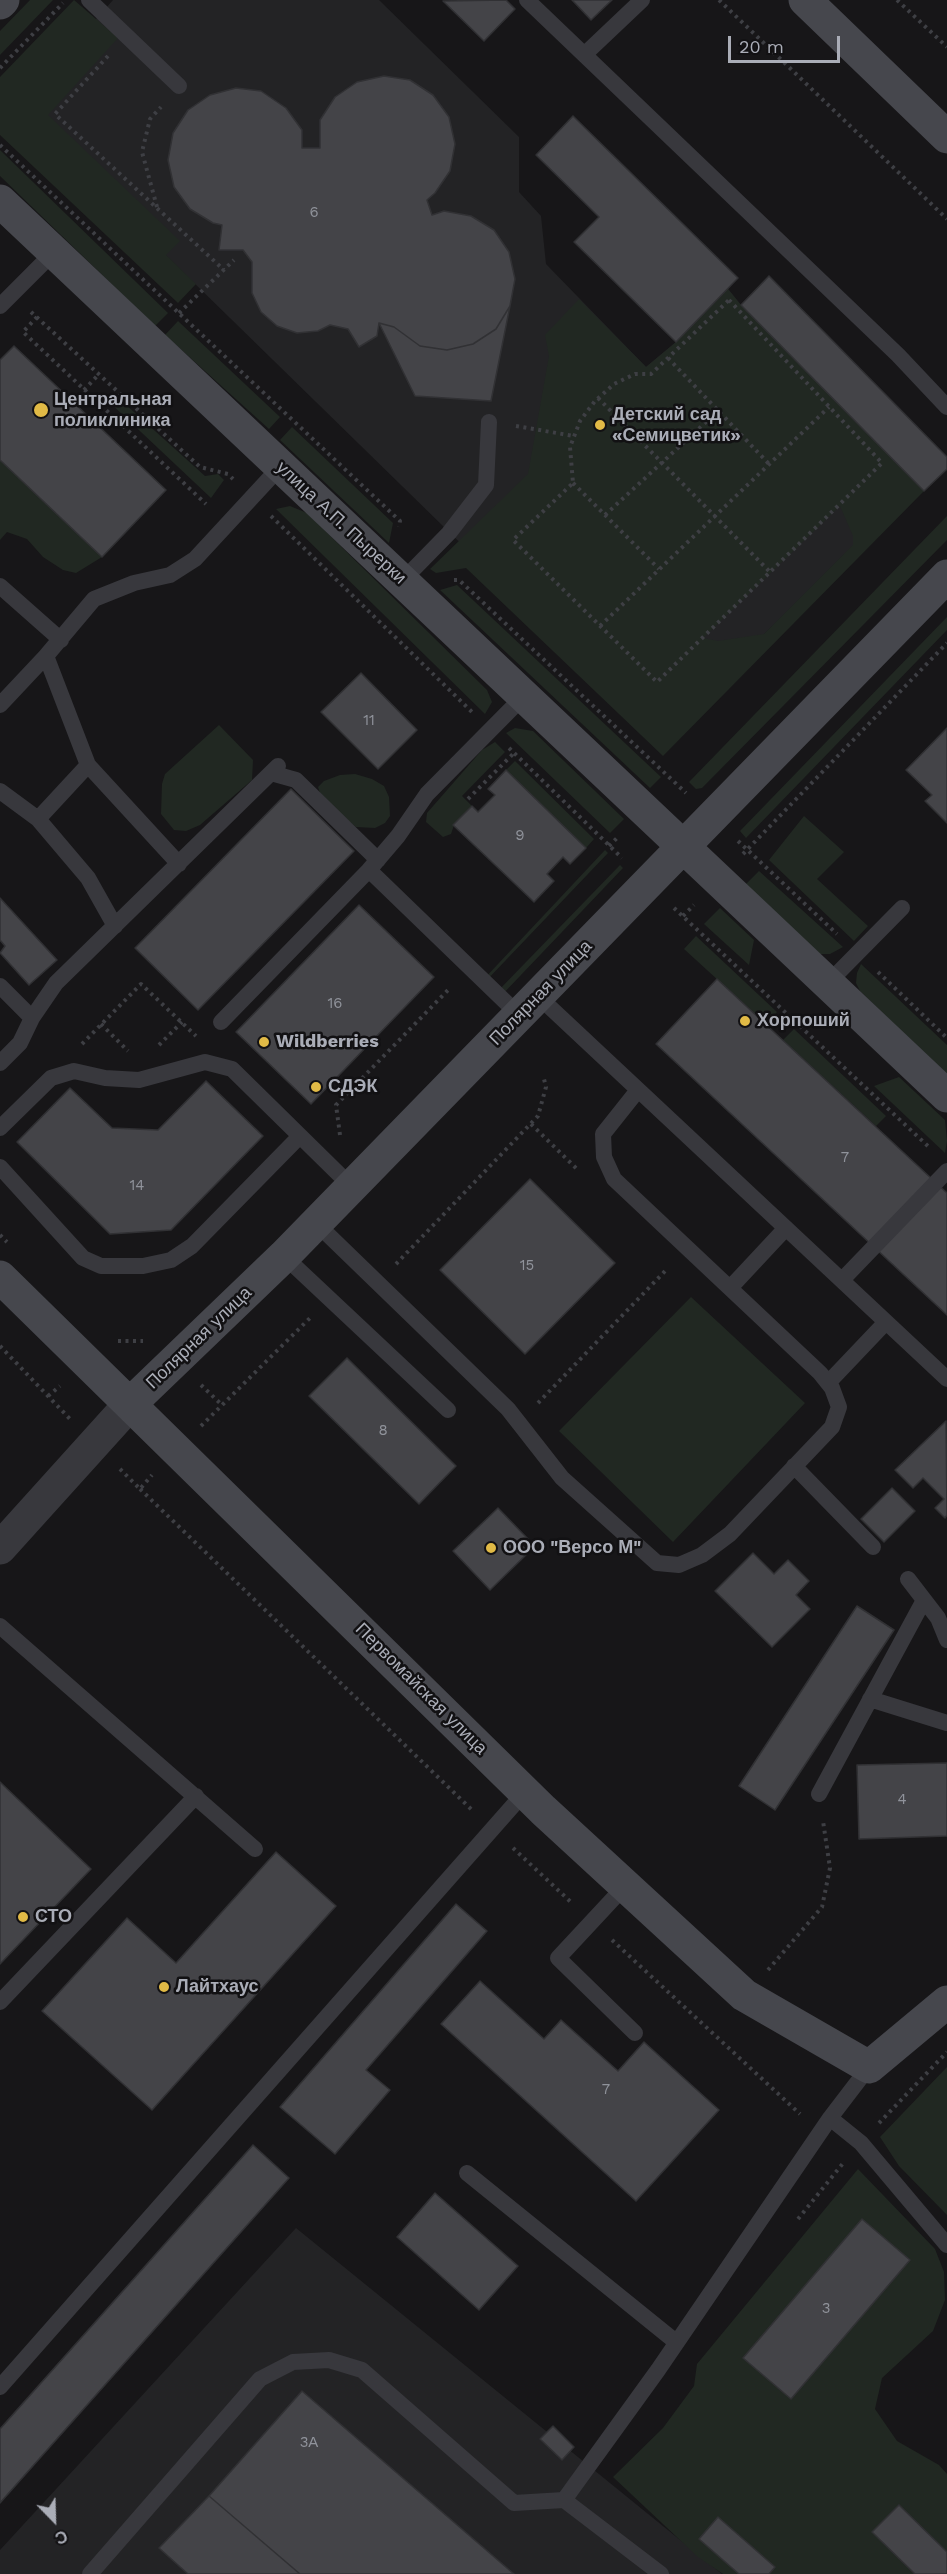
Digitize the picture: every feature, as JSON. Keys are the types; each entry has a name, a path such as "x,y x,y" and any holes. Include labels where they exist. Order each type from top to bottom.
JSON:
{"main road":[{"path":"805,0 947,137"},
{"name":"улица А.П. Пырерки","path":"0,201 280,467 408,575 523,697 947,1096"},
{"name":"Полярная улица","path":"130,1404 284,1256 947,576"},
{"name":"Первомайская улица","path":"0,1277 525,1792 744,1995 869,2067"},
{"path":"869,2067 947,2002"}],"street":[{"path":"0,1548 130,1404"}],"lane":[{"path":"89,0 179,86"},
{"path":"527,0 889,347 947,406"},
{"path":"585,54 642,0"},
{"path":"6,300 54,252"},
{"path":"408,575 449,533 486,485 489,422"},
{"path":"0,705 61,640 94,599 134,583 170,575 195,560 280,467"},
{"path":"0,586 61,640"},
{"path":"46,656 88,765 179,864"},
{"path":"221,1022 374,865 427,794 523,697"},
{"path":"38,819 88,765"},
{"path":"0,1063 20,1043 32,1018 56,983 274,769 296,780 470,968 529,1005 638,1090 947,1379"},
{"path":"0,791 38,819 88,878 115,926"},
{"path":"827,984 902,908"},
{"path":"0,986 32,1018"},
{"path":"0,1128 51,1078 66,1073 74,1071 105,1078 139,1080 205,1062 232,1069 352,1187"},
{"path":"316,1223 508,1409 562,1478 657,1563 679,1565 702,1556 730,1534 832,1427 839,1407 828,1383 614,1179 604,1157 603,1134 638,1090"},
{"path":"0,1167 83,1258 101,1266 143,1266 171,1260 192,1246 300,1136"},
{"path":"842,1280 947,1172"},
{"path":"730,1288 786,1228"},
{"path":"284,1256 447,1410"},
{"path":"828,1383 886,1322"},
{"path":"794,1466 873,1547"},
{"path":"908,1579 924,1600 943,1614 947,1640"},
{"path":"819,1794 924,1600"},
{"path":"0,1626 255,1849"},
{"path":"870,1699 947,1723"},
{"path":"0,2387 525,1792"},
{"path":"0,2002 196,1796"},
{"path":"625,1886 558,1958 635,2033"},
{"path":"564,2500 830,2118 869,2067"},
{"path":"830,2118 861,2143 947,2245"},
{"path":"467,2173 676,2342"},
{"path":"90,2574 260,2379 293,2362 329,2360 362,2370 514,2504 564,2500 661,2574"}],"path":[{"path":"0,68 66,0"},
{"path":"719,0 947,219"},
{"path":"897,0 947,47"},
{"path":"127,35 55,114 224,270"},
{"path":"157,208 142,152 150,120 179,86"},
{"path":"0,145 400,521 395,554 408,575 426,583 459,580 687,793"},
{"path":"178,313 234,260"},
{"path":"6,300 37,317 200,467 228,474 627,863"},
{"path":"573,483 513,540 657,682 882,463 729,300 651,374 635,374 614,384 598,398 580,421 570,447 573,483 659,569"},
{"path":"37,317 23,332 206,504"},
{"path":"668,358 769,464"},
{"path":"84,390 99,374"},
{"path":"598,398 770,572"},
{"path":"600,626 829,406"},
{"path":"605,515 718,411"},
{"path":"531,428 574,436"},
{"path":"742,856 947,643"},
{"path":"468,799 514,753"},
{"path":"672,906 938,1156"},
{"path":"322,1157 340,1137 336,1105 470,968"},
{"path":"66,1073 73,1053 141,984 232,1069"},
{"path":"377,1283 538,1116 546,1088 544,1079"},
{"path":"518,1423 687,1248"},
{"path":"199,1427 329,1300"},
{"path":"110,1339 121,1342 148,1340"},
{"path":"0,1346 71,1420"},
{"path":"200,1384 222,1405"},
{"path":"119,1468 492,1829 800,2115"},
{"path":"140,1489 159,1468"},
{"path":"766,1972 822,1907 830,1868 819,1794"},
{"path":"797,2221 861,2143 947,2052"}],"shaded area":[{"path":"30,0 53,0 0,55 0,31"},
{"path":"74,0 118,38 48,115 180,241 166,255 196,284 178,303 0,135 0,77"},
{"name":"Детский сад «Семицветик»","path":"113,0 379,0 519,137 519,192 541,216 546,264 646,367 676,342 728,289 916,483 660,738 16,109"},
{"path":"0,150 168,313 155,326 0,176"},
{"path":"728,289 741,305 924,491 663,756 466,568 436,573 430,569 528,474 549,356 545,335 579,299 646,367 676,342","holes":["840,506 853,536 853,545 764,634 718,641 703,638"]},
{"path":"178,321 280,417 269,429 165,335"},
{"path":"114,394 205,476 218,474 224,480 211,498 107,400"},
{"path":"292,427 393,523 389,543 280,440"},
{"path":"0,460 102,557 76,573 63,570 43,557 27,539 7,532 0,540"},
{"path":"290,506 307,513 487,690 492,702 485,714 276,509"},
{"path":"947,516 947,540 702,788 696,789 689,782"},
{"path":"457,585 661,777 650,788 440,590"},
{"path":"947,617 947,630 746,838 740,831"},
{"path":"219,725 253,760 252,780 200,825 186,831 174,830 161,814 162,784 165,774"},
{"path":"515,728 533,731 624,819 610,833 506,733"},
{"path":"495,742 505,752 462,796 472,806 454,825 451,834 443,837 426,822 427,813 482,750"},
{"path":"515,761 594,839 586,848 506,770"},
{"path":"355,774 372,779 384,786 389,797 390,816 385,823 375,828 356,827 322,799 318,787 324,781 340,775"},
{"path":"804,816 844,852 817,879 868,926 854,941 769,860"},
{"path":"605,850 608,853 485,982 483,980"},
{"path":"620,865 623,868 500,997 496,993"},
{"path":"759,871 843,947 830,954 820,954 745,885"},
{"path":"720,908 754,940 749,965 704,924"},
{"path":"696,936 777,1012 766,1024 684,949"},
{"path":"861,964 947,1045 947,1076 860,991 856,983"},
{"path":"794,1029 886,1116 876,1126 783,1040"},
{"path":"899,1077 945,1120 947,1141 945,1153 874,1086"},
{"path":"691,1297 805,1403 673,1542 559,1431"},
{"path":"947,2067 947,2215 899,2166 880,2137"},
{"path":"858,2169 935,2249 944,2272 945,2300 933,2331 882,2378 875,2409 897,2441 939,2465 947,2474 947,2552 899,2505 872,2532 915,2574 723,2574 698,2557 613,2477 663,2428 694,2386 697,2364"},
{"path":"296,2228 722,2574 0,2574 0,2550"}],"building":[{"path":"506,0 515,9 484,41 443,1"},
{"path":"572,0 612,0 591,20"},
{"path":"384,76 410,80 433,95 449,117 455,144 450,171 435,193 427,200 432,215 444,211 471,216 494,230 509,252 515,279 510,306 496,329 473,344 447,350 420,346 394,327 379,323 377,336 359,347 348,329 330,325 318,331 297,333 277,326 261,312 252,293 252,262 243,250 219,250 222,225 213,223 190,209 174,187 168,160 173,133 188,110 210,95 236,88 261,91 286,108 302,130 302,148 320,148 320,120 335,97 357,82"},
{"path":"573,116 738,278 676,342 574,242 599,217 536,155"},
{"path":"769,276 947,457 947,469 924,491 741,305"},
{"path":"510,306 491,401 415,396 379,323 394,327 420,346 447,350 473,344 496,329"},
{"name":"Центральная поликлиника","path":"14,346 166,490 102,557 0,460 0,360"},
{"path":"361,673 417,730 378,769 321,712"},
{"path":"947,728 947,823 925,801 932,795 906,770"},
{"path":"506,770 586,848 570,864 563,857 547,874 554,881 534,902 453,825 472,806 478,812 495,795 488,789"},
{"path":"291,789 354,851 198,1010 135,948"},
{"path":"0,898 57,960 29,985 0,953 5,946 0,940"},
{"path":"359,905 434,977 311,1104 236,1032"},
{"path":"717,979 947,1193 947,1315 656,1044"},
{"path":"206,1081 263,1136 171,1230 110,1234 17,1142 70,1088 112,1128 158,1130"},
{"path":"530,1179 615,1263 525,1354 440,1270"},
{"path":"347,1358 456,1466 419,1504 309,1396"},
{"path":"946,1421 947,1515 945,1518 935,1508 944,1499 923,1478 913,1488 895,1470"},
{"path":"892,1488 915,1511 884,1542 861,1519"},
{"name":"ООО \"Версо М\"","path":"498,1508 528,1539 521,1545 529,1552 490,1590 453,1551"},
{"path":"753,1553 774,1574 788,1560 809,1581 796,1595 810,1609 772,1647 715,1591"},
{"path":"857,1606 894,1630 775,1810 739,1786"},
{"path":"947,1763 947,1836 859,1839 857,1765"},
{"name":"СТО","path":"0,1782 91,1869 0,1964"},
{"name":"Лайтхаус","path":"276,1852 336,1906 152,2110 42,2011 127,1918 176,1963"},
{"path":"456,1904 487,1931 366,2070 390,2090 335,2154 280,2107"},
{"path":"480,1981 544,2039 561,2020 618,2071 644,2042 719,2110 636,2201 441,2024"},
{"path":"253,2145 289,2178 0,2503 0,2429"},
{"path":"435,2193 518,2266 479,2310 397,2237"},
{"path":"862,2219 910,2260 791,2399 743,2358"},
{"path":"302,2391 514,2574 300,2574 209,2496"},
{"path":"553,2426 574,2447 562,2460 540,2439"},
{"path":"209,2496 300,2574 188,2574 159,2548"},
{"path":"899,2505 947,2552 947,2574 915,2574 872,2532"},
{"path":"718,2517 775,2567 769,2574 739,2574 699,2539"}],"place":[{"name":"Центральная поликлиника","path":"41,410"},
{"name":"Детский сад «Семицветик»","path":"600,425"},
{"name":"Хорпоший","path":"745,1021"},
{"name":"Wildberries","path":"264,1042"},
{"name":"СДЭК","path":"316,1087"},
{"name":"ООО \"Версо М\"","path":"491,1548"},
{"name":"СТО","path":"23,1917"},
{"name":"Лайтхаус","path":"164,1987"}]}
